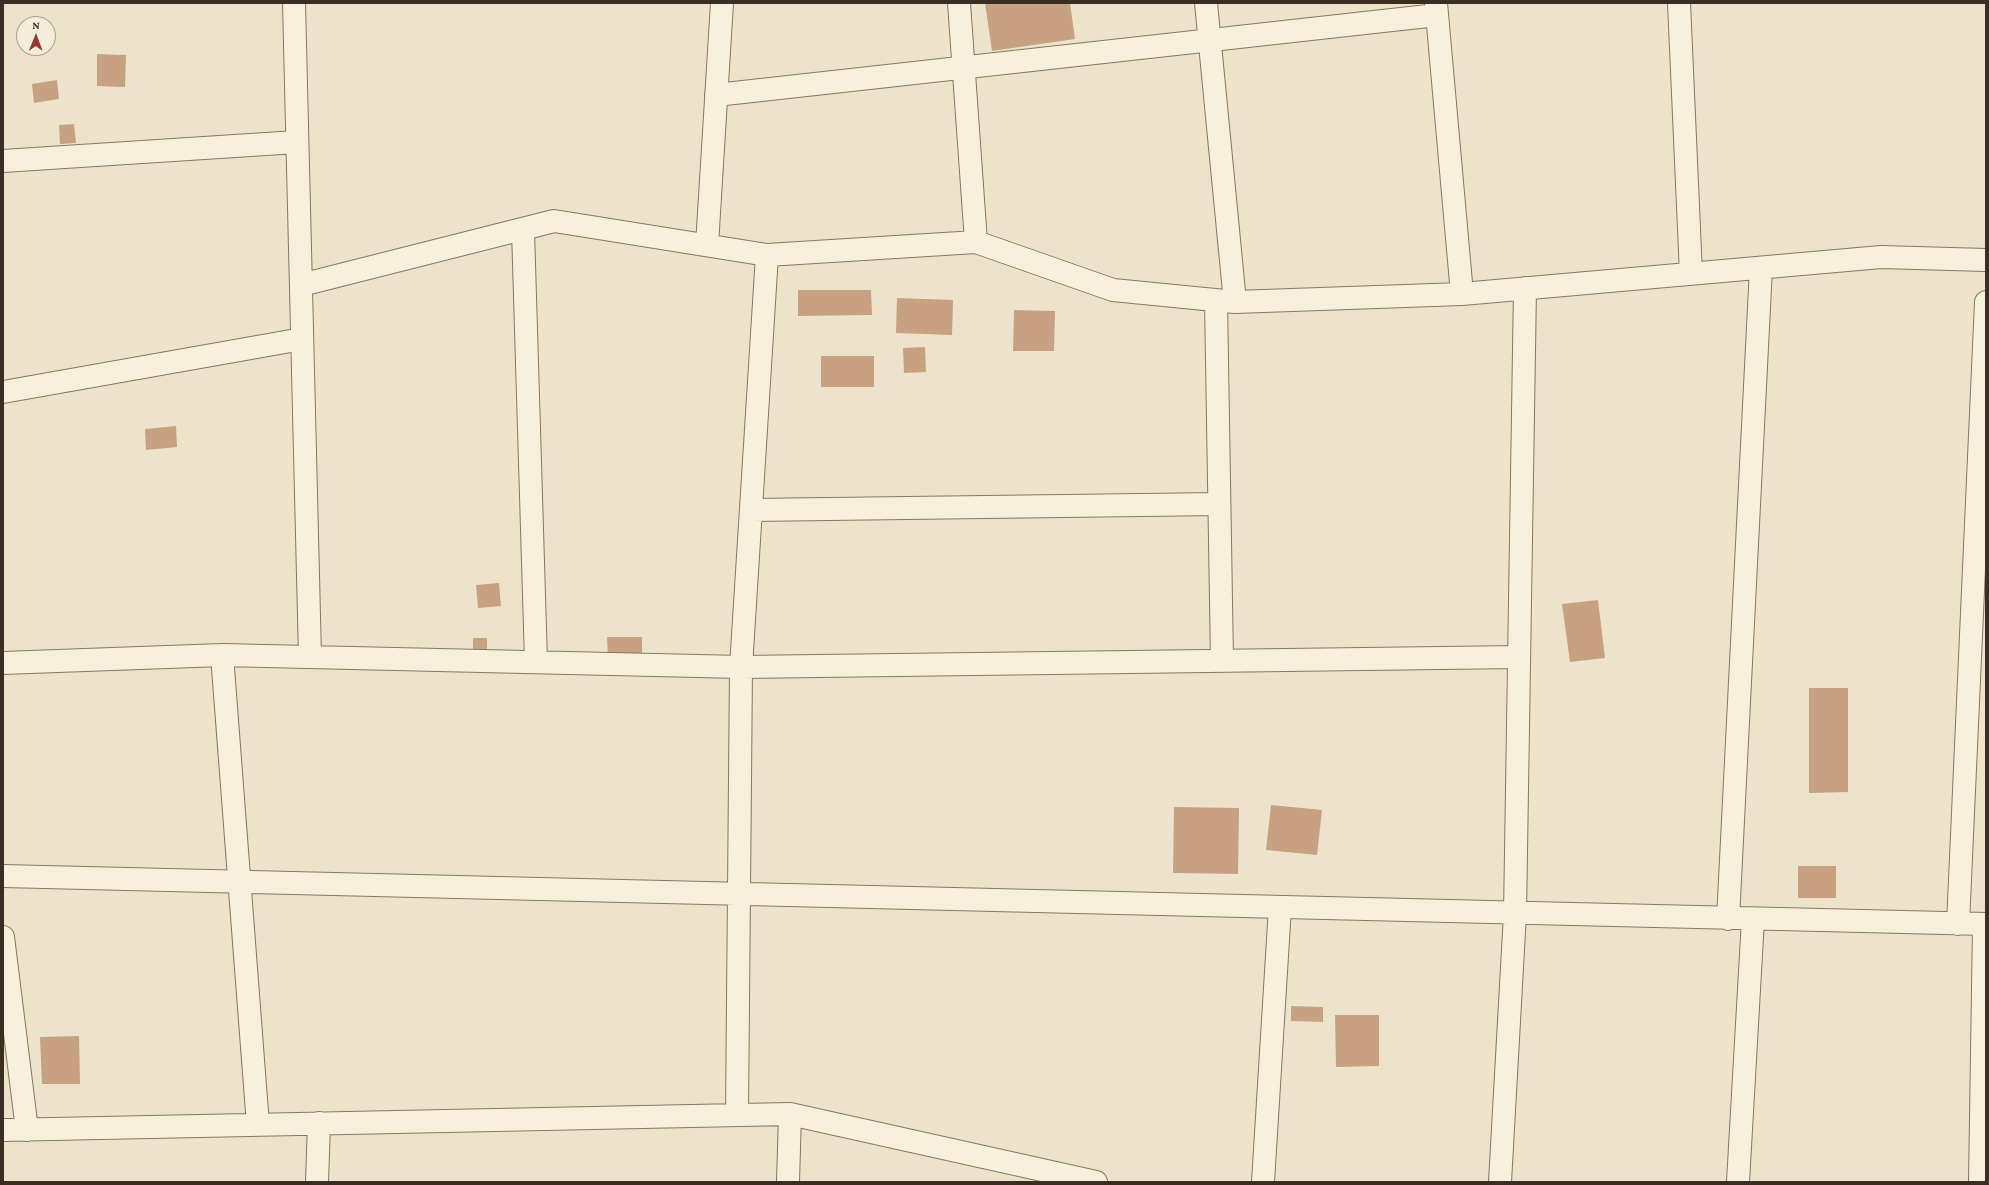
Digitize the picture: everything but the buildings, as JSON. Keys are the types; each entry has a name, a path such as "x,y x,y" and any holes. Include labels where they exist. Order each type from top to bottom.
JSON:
{"street":[{"path":"294,3 310,657"},
{"path":"707,246 722,3"},
{"path":"959,3 976,242"},
{"path":"1206,3 1226,301 1219,504 1222,661"},
{"path":"1679,3 1691,274"},
{"path":"716,94 1209,40 1437,9 1462,294"},
{"path":"3,161 297,142"},
{"path":"301,285 554,221 766,255 976,242 1113,290 1226,301 1462,294 1881,256 1986,260"},
{"path":"523,230 536,662"},
{"path":"737,1114 741,667 766,255"},
{"path":"1728,919 1761,268"},
{"path":"1500,1182 1515,914 1525,288"},
{"path":"1958,924 1982,504 1986,302"},
{"path":"3,392 302,339"},
{"path":"751,510 1219,504"},
{"path":"3,663 222,655 741,667 1519,657"},
{"path":"222,655 258,1125"},
{"path":"3,876 1515,914 1985,924 1980,1182"},
{"path":"1263,1182 1280,907"},
{"path":"1738,1182 1753,919"},
{"path":"3,937 27,1130"},
{"path":"788,1182 790,1114"},
{"path":"3,1130 790,1114 1018,1173 1096,1182"},
{"path":"317,1182 319,1123"}]}
